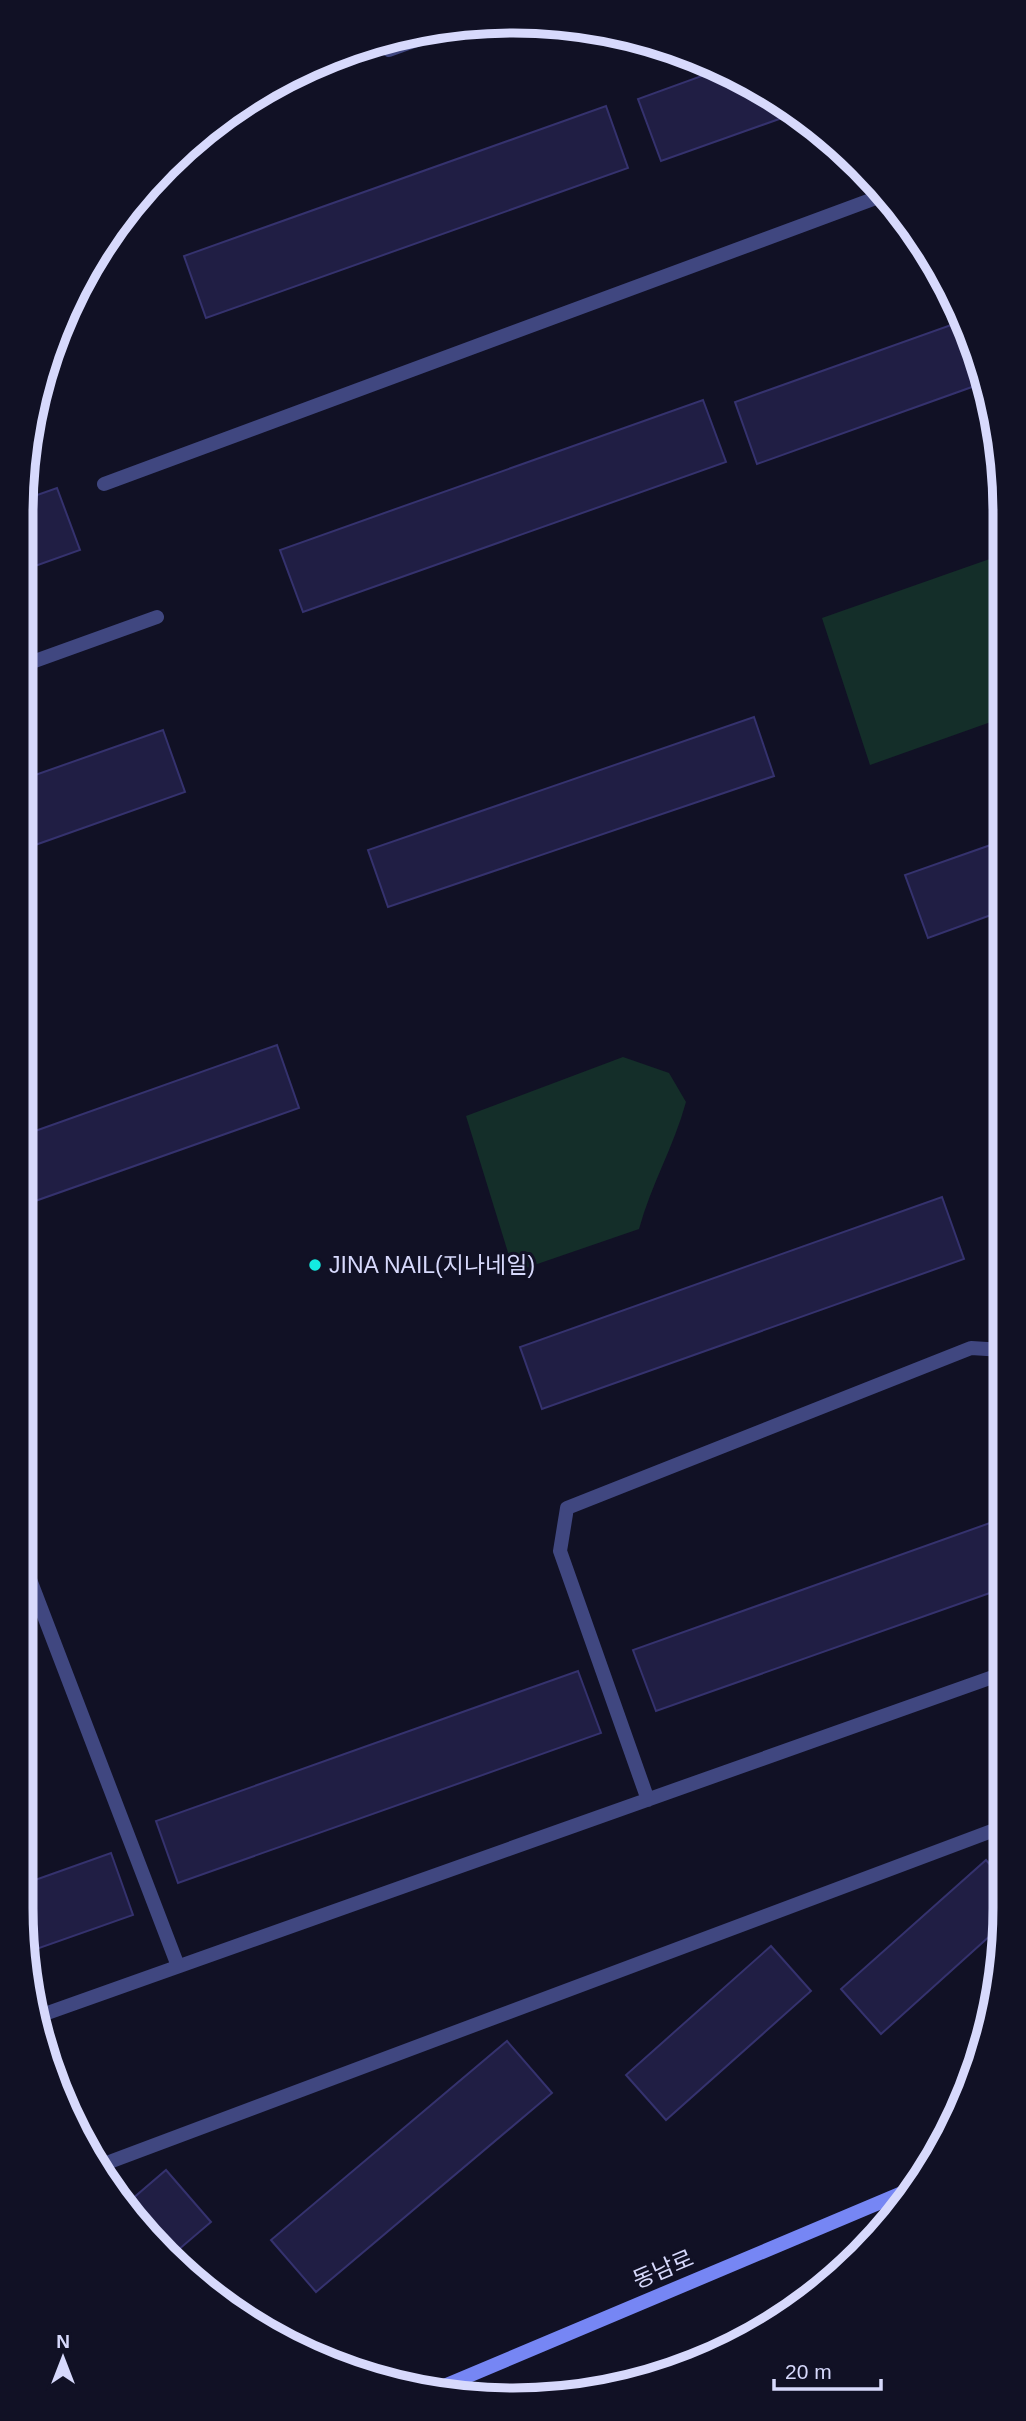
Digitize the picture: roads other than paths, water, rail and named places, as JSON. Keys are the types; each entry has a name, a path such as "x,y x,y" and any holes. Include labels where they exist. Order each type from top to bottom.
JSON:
{"main road":[{"name":"동남로","path":"449,2384 898,2195"}],"street":[{"path":"104,484 875,198"},
{"path":"33,662 158,617"},
{"path":"648,1800 560,1551 566,1508 971,1348 993,1349"},
{"path":"33,1587 178,1966"},
{"path":"45,2014 993,1677"},
{"path":"107,2163 993,1831"}],"place":[{"name":"JINA NAIL(지나네일)","path":"315,1265"}]}
